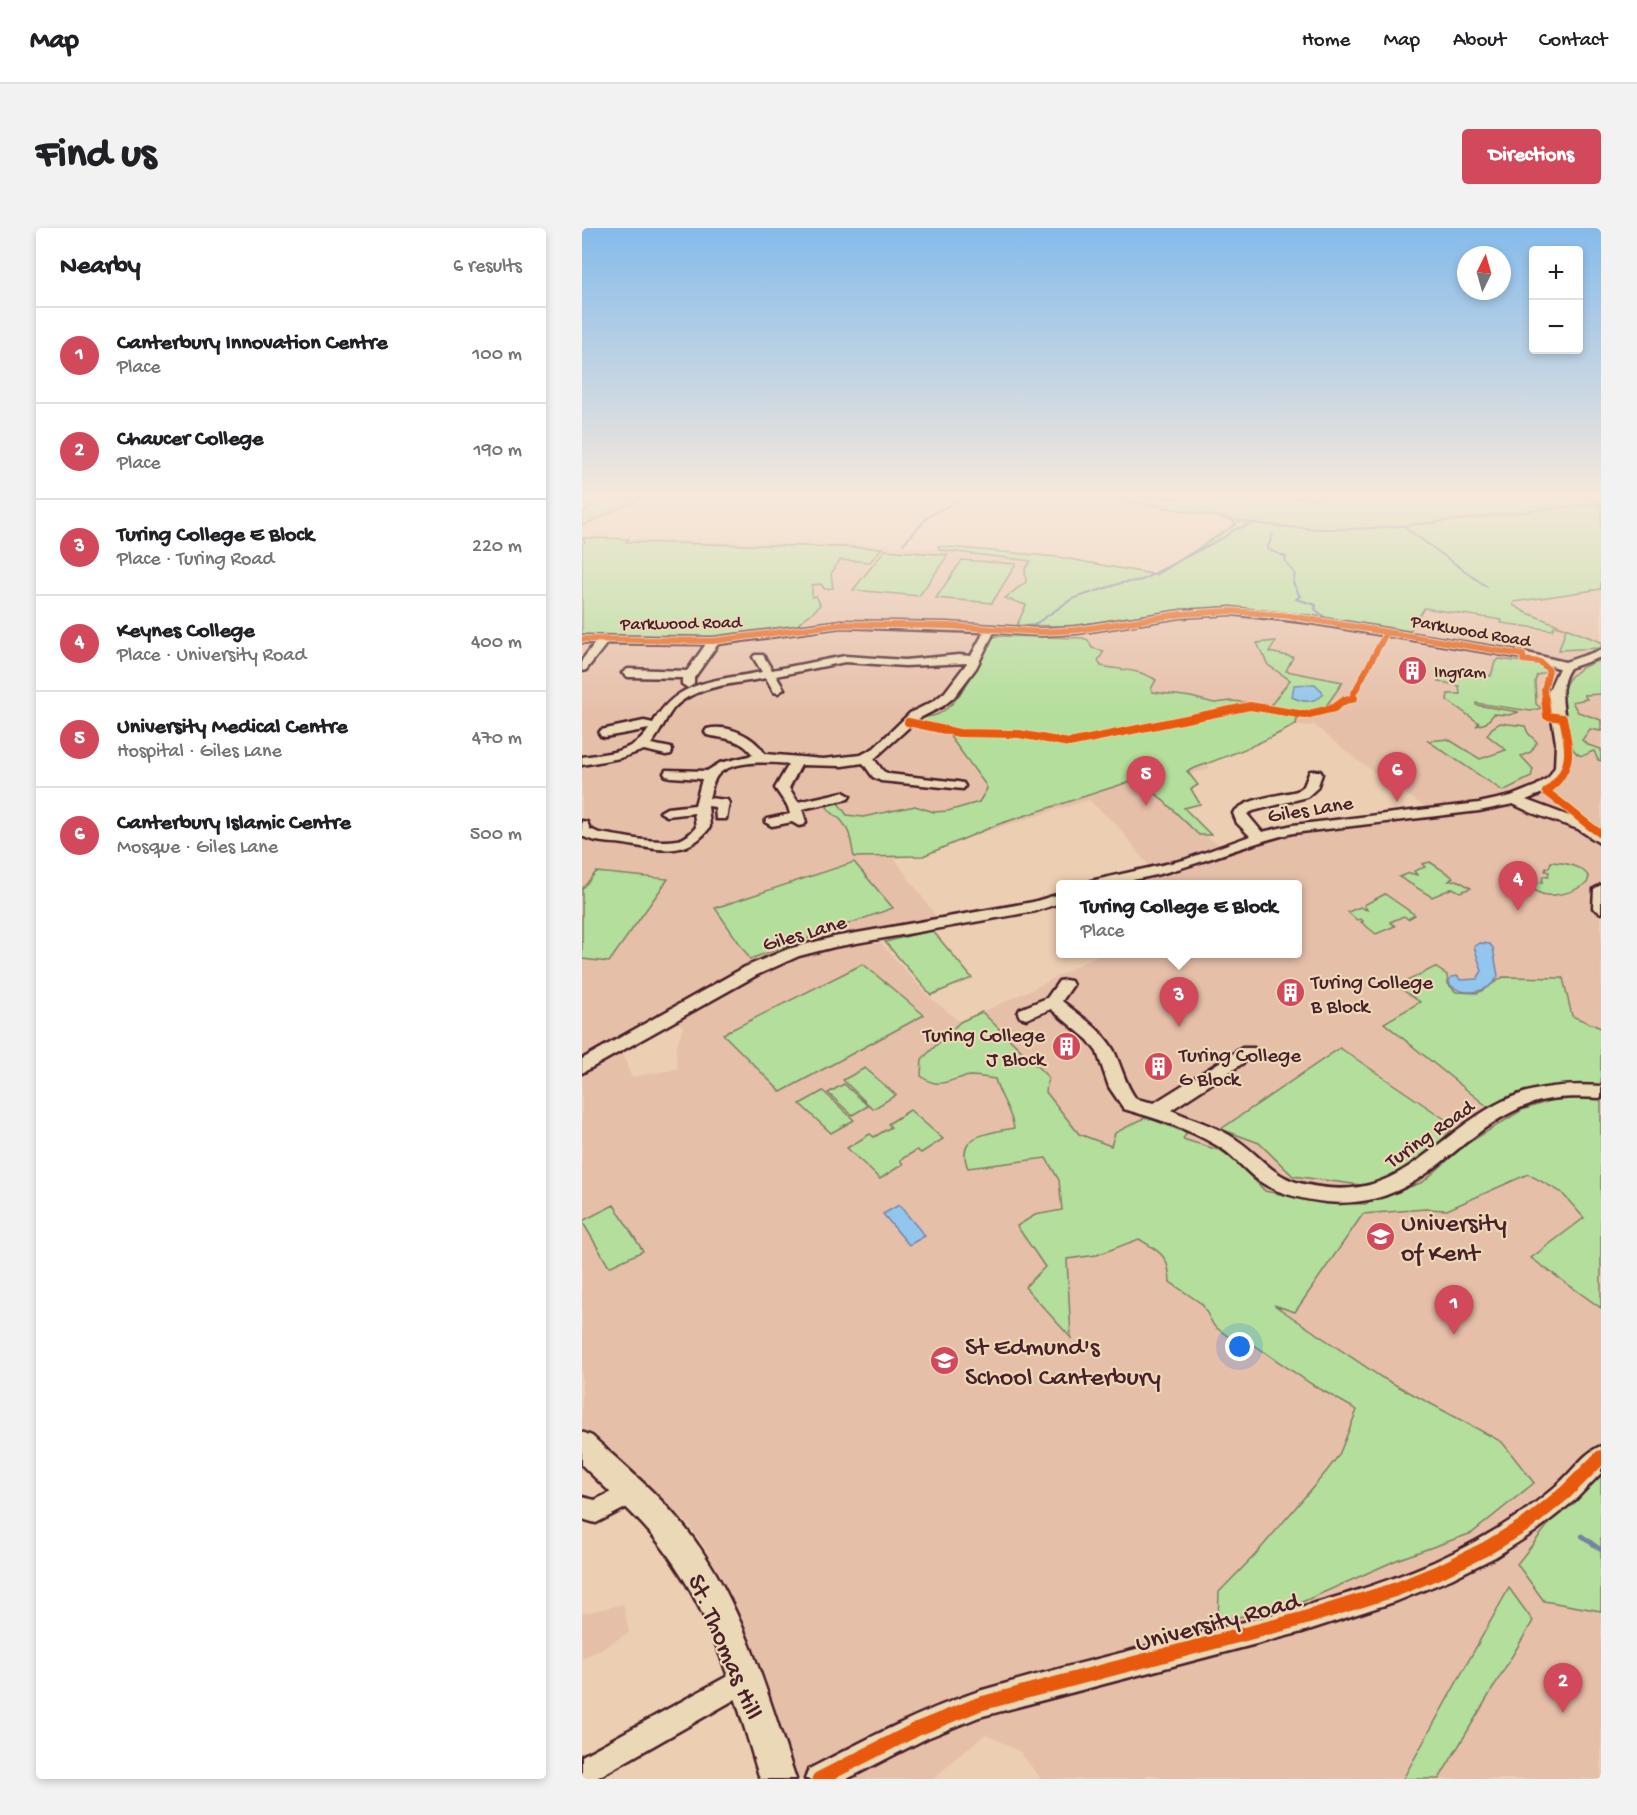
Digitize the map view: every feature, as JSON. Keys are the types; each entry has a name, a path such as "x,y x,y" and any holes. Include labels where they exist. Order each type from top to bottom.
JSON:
{"main road":[{"name":"St. Thomas Hill","path":"586,1457 631,1493 686,1553 720,1617 746,1679 778,1779"}],"street":[{"name":"Parkwood Road","path":"582,639 713,641 841,624 936,626 990,630 1077,630 1181,614 1231,610 1300,618 1505,652 1566,666"},
{"path":"671,773 710,775 730,764 761,758 838,763 867,758 914,716 951,694 974,660 990,630"},
{"path":"582,668 604,639"},
{"path":"696,690 687,681 711,648 713,641"},
{"path":"837,646 845,659"},
{"path":"1566,666 1601,653"},
{"path":"759,657 778,688"},
{"path":"582,761 616,755 641,745 658,727 673,702 696,690 845,659 905,663 959,658 974,660"},
{"path":"620,684 636,662"},
{"name":"Giles Lane","path":"1116,880 1188,863 1259,837 1324,824 1440,813 1515,799 1540,789 1554,780 1562,767 1562,743 1554,692 1566,666"},
{"path":"628,673 691,675"},
{"path":"604,733 644,725 658,727"},
{"path":"711,732 732,733 754,746 761,758"},
{"path":"641,745 666,751"},
{"path":"867,758 878,774 886,778 958,786"},
{"path":"797,760 782,788 797,815"},
{"path":"935,782 942,766"},
{"path":"1259,837 1242,820 1240,813 1248,808 1302,794 1310,788 1315,774"},
{"path":"582,825 585,831 598,838 622,839 659,846 678,845 699,833 703,827 700,816 701,805 710,775"},
{"path":"772,822 797,815 843,796"},
{"path":"1515,799 1538,813 1585,827 1601,840"},
{"path":"667,812 722,803 721,816"},
{"path":"1601,889 1601,908"},
{"name":"Giles Lane","path":"582,1067 751,971 794,952 834,942 1036,906 1056,899"},
{"path":"1026,1013 1053,1002 1065,985"},
{"name":"Turing Road","path":"1053,1002 1094,1036 1105,1051 1118,1087 1130,1104 1157,1110 1168,1117 1228,1142 1241,1152 1258,1172 1278,1182 1303,1190 1341,1194 1380,1189 1404,1181 1470,1130 1520,1101 1556,1091 1601,1092"},
{"path":"1157,1110 1248,1052"},
{"name":"University Road","path":"819,1779 910,1732 978,1705 1327,1613 1399,1590 1446,1569 1533,1521 1589,1471 1601,1457"},
{"path":"582,1508 596,1512 631,1493"},
{"path":"582,1771 746,1679"}],"shaded area":[{"name":"University of Kent","path":"582,570 1128,570 1152,575 1601,579 1601,1779 1165,1779 1150,1774 1143,1779 1041,1779 1020,1752 986,1734 934,1779 795,1779 741,1618 706,1549 688,1524 582,1427 582,1071 622,1050 631,1077 677,1069 676,1048 683,1027 675,1019 755,974 811,951 881,943 926,994 960,1022 1039,986 1092,958 1302,958 1302,880 1125,880 1179,871 1280,836 1438,816 1357,760 1314,725 1293,726 1205,762 1210,768 1191,774 1180,811 1207,837 1224,847 1151,869 1118,826 1089,800 895,859 938,919 842,936 783,952 582,1061"},
{"path":"623,1604 629,1633 582,1659 582,1614"}],"green space":[{"path":"582,570 833,570 831,574 833,588 824,589 821,584 812,585 812,597 816,596 820,604 797,626 716,639 582,637"},
{"path":"869,570 937,570 919,596 853,590"},
{"path":"955,570 1012,570 992,603 936,598"},
{"path":"1025,570 1132,570 1157,575 1164,570 1601,570 1601,589 1514,602 1513,605 1525,612 1601,642 1601,648 1559,650 1566,629 1554,626 1552,630 1501,623 1502,620 1424,608 1410,631 1344,620 1231,609 1139,618 1127,617 1073,626 1017,625 1026,605 1005,598 1026,582"},
{"path":"996,636 1083,638 1088,640 1092,648 1104,651 1098,661 1101,666 1136,672 1156,680 1151,689 1153,692 1191,697 1214,703 1232,701 1271,705 1290,680 1268,665 1257,643 1276,641 1269,652 1293,657 1286,671 1343,682 1326,706 1298,715 1296,724 1256,744 1187,771 1198,785 1191,789 1200,804 1184,808 1211,835 1199,835 1144,782 1132,781 999,824 923,856 854,857 847,829 827,807 830,802 838,803 847,815 863,817 915,806 934,812 948,811 979,802 987,789 985,784 946,731 939,726 918,720 936,715 953,703 963,691 985,647"},
{"path":"1499,659 1540,664 1546,667 1546,672 1537,675 1535,681 1536,704 1541,708 1531,711 1476,703 1476,705 1519,712 1509,715 1494,714 1486,723 1476,726 1479,723 1447,700 1448,694 1460,694 1459,686 1438,681 1443,670 1491,676 1495,662"},
{"path":"1601,660 1601,694 1584,695 1587,699 1572,702 1578,712 1601,720 1601,731 1590,729 1582,740 1588,745 1601,749 1601,761 1598,760 1594,751 1582,756 1573,749 1563,706 1563,695 1572,675"},
{"path":"1500,723 1525,726 1537,742 1531,752 1521,756 1533,769 1531,777 1503,791 1428,741 1448,739 1480,759 1506,750 1487,735"},
{"path":"854,862 893,908 750,959 715,908"},
{"path":"1430,862 1453,877 1449,881 1457,880 1471,888 1460,892 1453,888 1432,897 1399,877 1410,873 1417,875 1414,871 1425,867 1422,864"},
{"path":"1551,862 1577,867 1589,877 1587,883 1572,891 1555,895 1539,893 1532,888 1528,880 1542,883 1543,876 1548,877 1549,872 1545,871"},
{"path":"596,872 668,879 609,962 582,959 582,889"},
{"path":"1385,894 1415,915 1408,919 1404,916 1390,922 1395,926 1376,934 1361,922 1363,921 1361,919 1357,920 1348,912 1360,907 1367,910 1364,905"},
{"path":"932,930 972,978 931,995 885,942"},
{"path":"863,964 924,1015 781,1092 723,1034"},
{"path":"1435,967 1447,975 1448,984 1456,992 1478,993 1503,977 1563,978 1572,1016 1601,1028 1601,1086 1558,1088 1534,1095 1494,1112 1384,1023 1420,1002 1397,986"},
{"path":"982,1012 1048,1077 1046,1092 1079,1134 1111,1146 1115,1133 1146,1117 1187,1133 1183,1139 1228,1153 1265,1191 1323,1203 1365,1204 1423,1182 1465,1145 1522,1110 1565,1096 1601,1098 1601,1308 1531,1258 1584,1218 1561,1192 1528,1174 1447,1210 1425,1209 1363,1214 1295,1312 1274,1305 1381,1377 1502,1442 1534,1483 1472,1533 1399,1559 1293,1606 1218,1621 1219,1592 1255,1555 1339,1455 1357,1410 1313,1385 1254,1345 1229,1337 1214,1326 1202,1304 1170,1282 1168,1266 1162,1255 1139,1239 1097,1255 1067,1259 1071,1338 1025,1287 1045,1267 1017,1226 1035,1215 1062,1210 1059,1180 1046,1158 968,1168 965,1157 970,1142 985,1134 1014,1128 995,1079 971,1076 934,1083 921,1076 922,1059 960,1022"},
{"path":"1340,1048 1455,1126 1419,1163 1368,1186 1293,1176 1259,1143 1221,1129"},
{"path":"865,1068 896,1095 873,1109 843,1080"},
{"path":"844,1084 868,1106 852,1115 828,1093"},
{"path":"823,1091 854,1120 831,1133 800,1104"},
{"path":"910,1110 943,1139 921,1153 917,1150 900,1160 903,1164 880,1179 847,1148 870,1134 874,1137 891,1127 888,1124"},
{"path":"614,1205 643,1251 609,1267 582,1221"},
{"path":"1601,1466 1601,1611 1544,1601 1517,1564 1560,1510"},
{"path":"1509,1588 1533,1621 1439,1779 1403,1779"}],"water":[{"path":"1315,684 1322,691 1323,695 1319,698 1308,701 1292,697 1294,685"},
{"path":"1480,943 1490,944 1493,948 1498,976 1494,982 1483,989 1469,992 1456,989 1450,985 1451,977 1458,976 1460,980 1477,979 1482,971 1474,947"},
{"path":"899,1205 925,1236 909,1245 883,1214"}],"waterway":[{"path":"1031,627 1072,599 1121,583 1142,580 1160,570"},
{"path":"1292,570 1295,574 1293,583 1300,596 1296,599 1316,605 1315,609 1328,620"},
{"path":"1464,570 1487,587"},
{"path":"1582,1536 1601,1550"}],"cycle path":[{"path":"582,639 713,641 841,624 947,626 1041,632 1077,630 1181,614 1231,611 1290,616 1523,655 1523,660 1540,662 1549,670 1544,689 1547,716 1563,718 1566,734 1568,753 1566,769 1546,792 1568,807 1577,819 1601,834"},
{"path":"908,722 959,733 1019,734 1069,743 1250,706 1305,715 1334,708 1345,700 1355,698 1353,695 1386,633"},
{"path":"819,1779 917,1729 979,1704 1302,1619 1397,1589 1487,1548 1528,1523 1566,1492 1601,1457"}],"place":[{"name":"Ingram","path":"1413,671"},
{"name":"Canterbury Islamic Centre","path":"1397,802"},
{"name":"University Medical Centre","path":"1146,806"},
{"name":"Keynes College","path":"1518,911"},
{"name":"Turing College B Block","path":"1290,993"},
{"name":"Turing College E Block","path":"1179,1027"},
{"name":"Turing College J Block","path":"1066,1046"},
{"name":"Turing College G Block","path":"1158,1066"},
{"name":"University of Kent","path":"1380,1236"},
{"name":"Canterbury Innovation Centre","path":"1454,1335"},
{"name":"St Edmund's School Canterbury","path":"944,1360"},
{"name":"Chaucer College","path":"1563,1713"}]}
